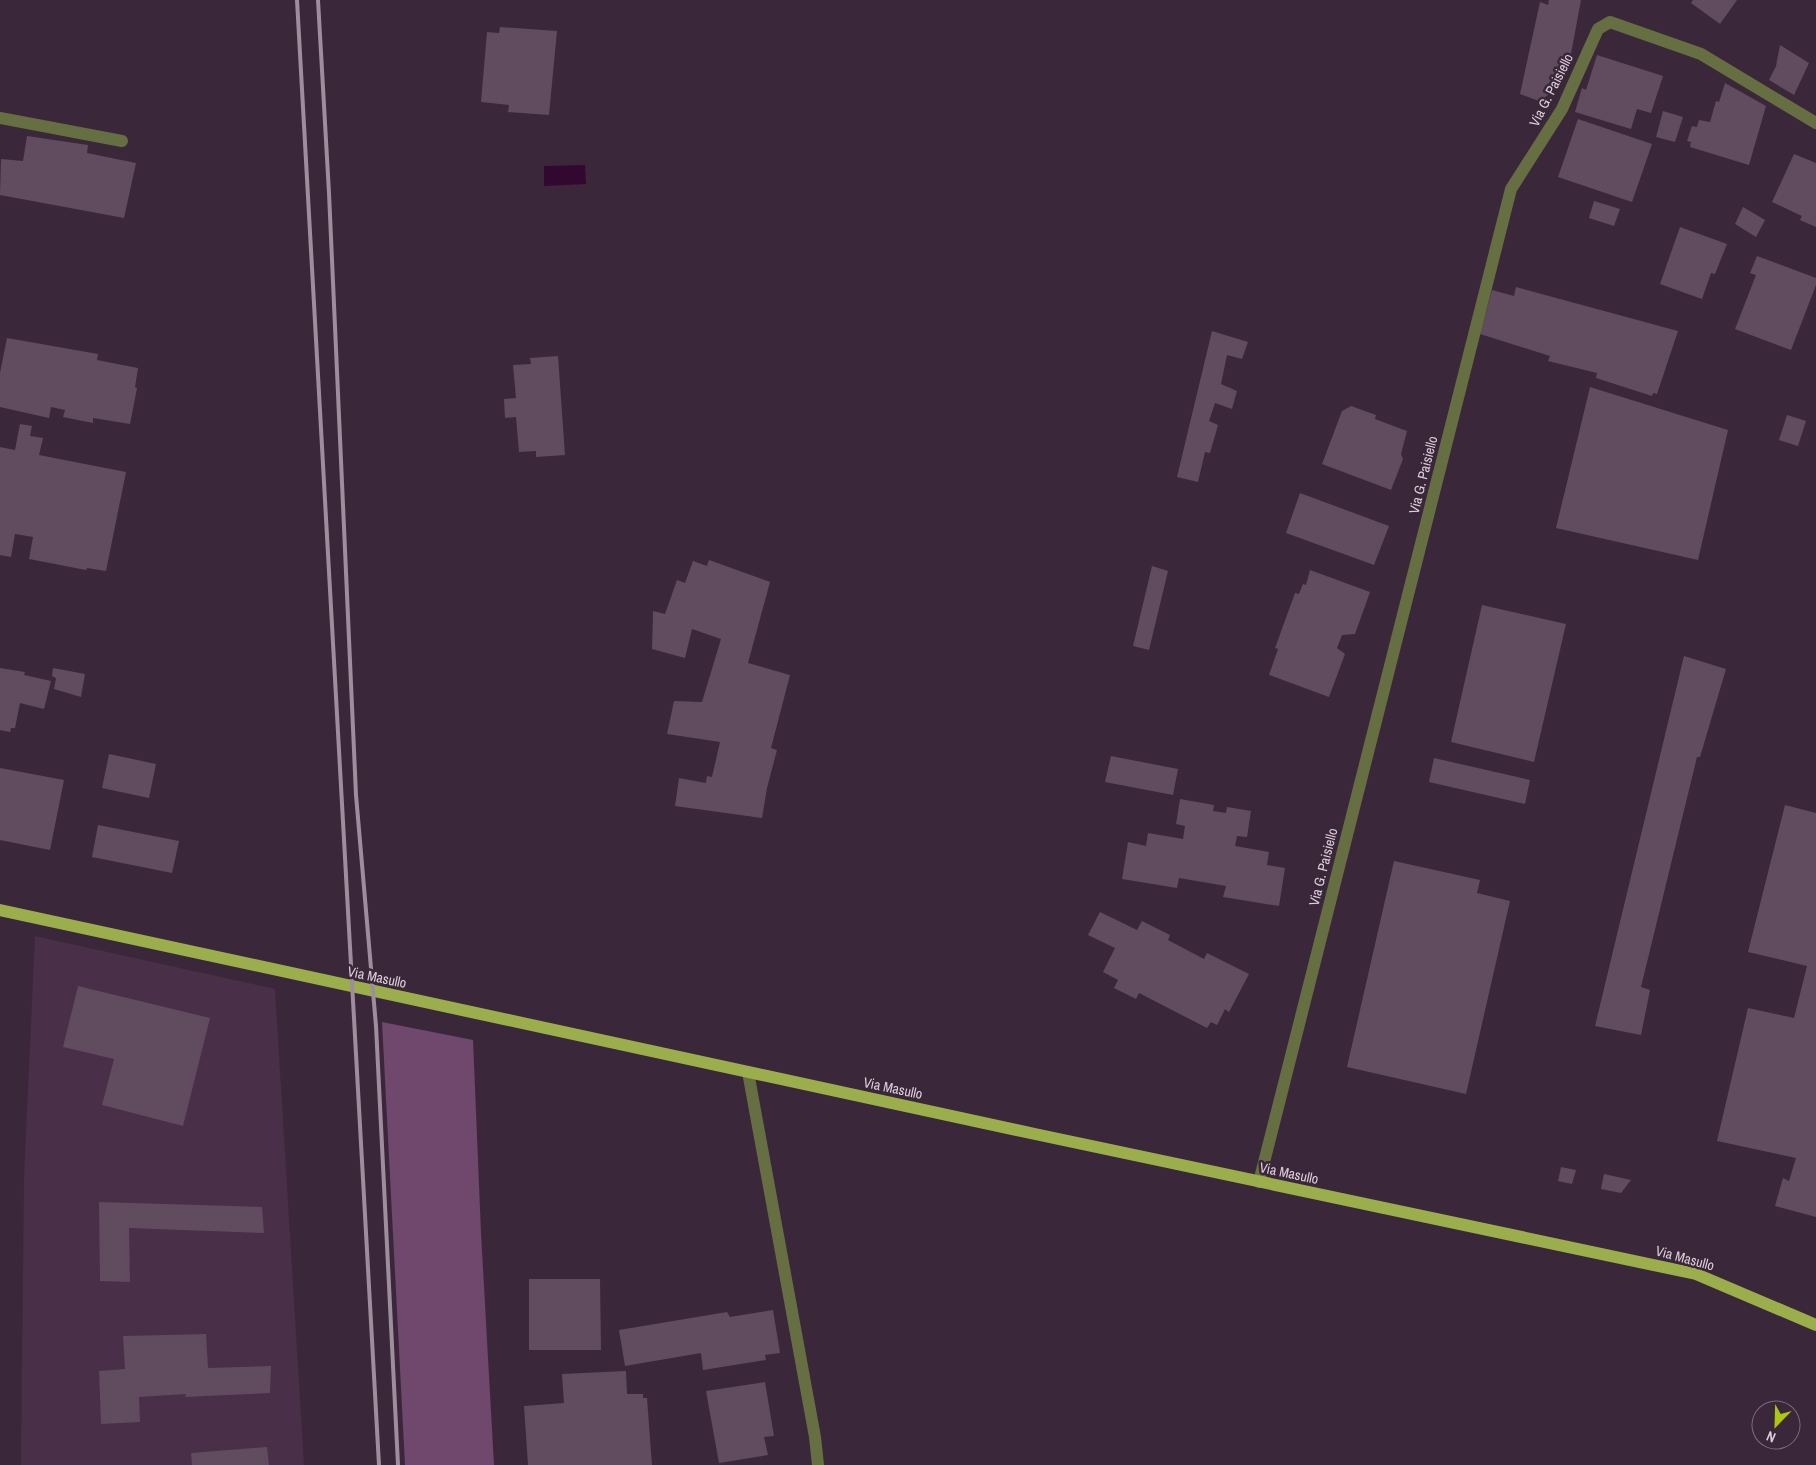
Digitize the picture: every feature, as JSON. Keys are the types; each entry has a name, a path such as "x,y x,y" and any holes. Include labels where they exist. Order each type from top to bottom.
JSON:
{"main road":[{"name":"Via Masullo","path":"0,910 1259,1182 1696,1274 1816,1325"}],"street":[{"name":"Via G. Paisiello","path":"1259,1182 1512,189 1562,108 1598,29 1610,22 1701,54 1816,123"},
{"path":"0,118 122,141"},
{"path":"748,1072 815,1437 818,1465"}],"shaded area":[{"path":"585,165 586,184 544,186 544,166"},
{"path":"35,936 275,989 304,1465 21,1465 24,1176"},
{"path":"382,1022 473,1040 481,1233 494,1465 405,1465"}],"building":[{"path":"1549,0 1581,0 1567,75 1558,73 1554,91 1539,101 1520,94 1540,2 1548,5"},
{"path":"1693,0 1737,0 1720,24 1691,3"},
{"path":"500,27 557,31 549,115 508,112 509,105 481,102 487,32 499,33"},
{"path":"1780,45 1809,63 1794,95 1769,80 1776,66"},
{"path":"1597,55 1663,76 1651,113 1637,109 1631,129 1575,112 1582,88 1586,90"},
{"path":"1725,83 1766,106 1749,165 1690,147 1691,142 1687,141 1692,126 1697,127 1699,120 1710,122 1716,101 1719,102"},
{"path":"1663,111 1683,117 1675,142 1656,137"},
{"path":"1578,119 1652,144 1632,202 1558,177"},
{"path":"27,136 88,145 87,153 136,163 124,218 0,195 1,159 23,161"},
{"path":"1794,154 1816,163 1816,227 1800,220 1802,216 1772,202"},
{"path":"1594,201 1620,209 1614,226 1589,218"},
{"path":"1743,207 1765,220 1756,237 1735,224"},
{"path":"1680,227 1727,244 1715,274 1711,273 1702,299 1660,284"},
{"path":"1757,256 1816,278 1816,285 1791,350 1735,329 1756,275 1750,273"},
{"path":"1516,287 1678,331 1657,394 1653,393 1652,396 1596,378 1597,373 1548,361 1550,356 1480,334 1492,290 1514,296"},
{"path":"1212,331 1248,342 1242,359 1227,355 1221,384 1237,391 1232,409 1215,403 1209,421 1218,425 1210,453 1205,452 1198,482 1177,477"},
{"path":"7,338 98,354 97,360 138,368 135,387 137,388 130,424 93,418 93,423 63,417 65,410 51,407 49,418 0,407 0,373"},
{"path":"558,356 565,455 536,457 536,451 519,452 516,417 505,418 504,399 516,398 513,365 531,364 530,358"},
{"path":"1590,387 1728,430 1698,560 1556,528"},
{"path":"1351,406 1376,415 1375,419 1407,431 1401,454 1403,459 1391,490 1322,464 1342,411"},
{"path":"1787,415 1806,421 1798,446 1779,440"},
{"path":"20,424 32,426 30,436 43,438 39,455 126,472 106,571 87,568 86,570 29,559 33,537 15,534 11,557 0,555 0,447 15,450"},
{"path":"1300,493 1389,526 1374,565 1286,533"},
{"path":"709,560 770,582 748,663 790,675 771,748 777,750 767,788 762,818 675,806 679,778 706,783 707,776 712,777 720,742 667,734 674,701 702,702 721,639 692,629 685,658 652,649 653,611 665,614 677,580 685,583 693,561 707,566"},
{"path":"1152,566 1168,571 1149,650 1133,646"},
{"path":"1310,570 1370,592 1355,634 1342,635 1337,648 1345,654 1329,697 1269,675 1278,649 1275,648 1295,593 1299,594 1303,584 1306,585"},
{"path":"1482,605 1566,624 1534,762 1451,742"},
{"path":"1684,656 1726,669 1700,757 1697,757 1641,987 1650,990 1641,1035 1595,1026"},
{"path":"0,668 25,672 24,675 51,681 44,709 20,703 15,728 11,728 10,732 0,730"},
{"path":"53,668 85,674 81,697 54,689 56,678 52,676"},
{"path":"109,754 156,764 149,798 102,788"},
{"path":"1111,756 1178,769 1173,795 1105,782"},
{"path":"1434,758 1530,780 1525,804 1429,782"},
{"path":"0,768 64,780 50,850 0,840"},
{"path":"1180,799 1214,805 1213,811 1226,813 1227,807 1251,811 1247,837 1237,836 1235,846 1269,852 1267,865 1285,868 1279,906 1223,897 1226,886 1179,878 1177,888 1122,879 1128,842 1146,846 1148,833 1183,839 1185,826 1176,824"},
{"path":"1785,805 1816,813 1816,1217 1775,1206 1783,1178 1789,1181 1796,1158 1717,1141 1748,1008 1794,1018 1807,966 1748,952"},
{"path":"98,825 179,841 172,873 92,857"},
{"path":"1394,861 1480,880 1477,893 1510,901 1466,1094 1347,1067"},
{"path":"1100,912 1137,930 1142,921 1170,935 1168,940 1204,959 1207,953 1249,974 1229,1012 1225,1009 1217,1025 1211,1022 1207,1028 1139,993 1136,999 1114,988 1118,980 1103,972 1115,948 1088,935"},
{"path":"78,986 210,1018 183,1126 102,1105 114,1059 63,1047"},
{"path":"1561,1167 1576,1170 1572,1184 1558,1181"},
{"path":"1604,1174 1631,1180 1621,1193 1601,1189"},
{"path":"99,1202 262,1207 264,1233 129,1228 130,1282 100,1281"},
{"path":"529,1279 600,1279 601,1350 529,1350"},
{"path":"773,1310 780,1353 765,1355 766,1360 703,1370 701,1353 625,1366 619,1330 727,1312 730,1317"},
{"path":"206,1334 208,1368 271,1366 270,1393 185,1397 186,1394 139,1397 140,1422 101,1424 99,1371 125,1369 123,1336"},
{"path":"626,1371 627,1394 643,1394 643,1398 647,1398 652,1465 528,1465 524,1406 564,1403 562,1374"},
{"path":"765,1382 774,1436 764,1437 768,1455 719,1463 706,1391"},
{"path":"267,1447 269,1465 192,1465 191,1453"}],"railway":[{"path":"297,0 379,1465"},
{"path":"318,0 329,193 356,795 376,1026 398,1465"}]}
